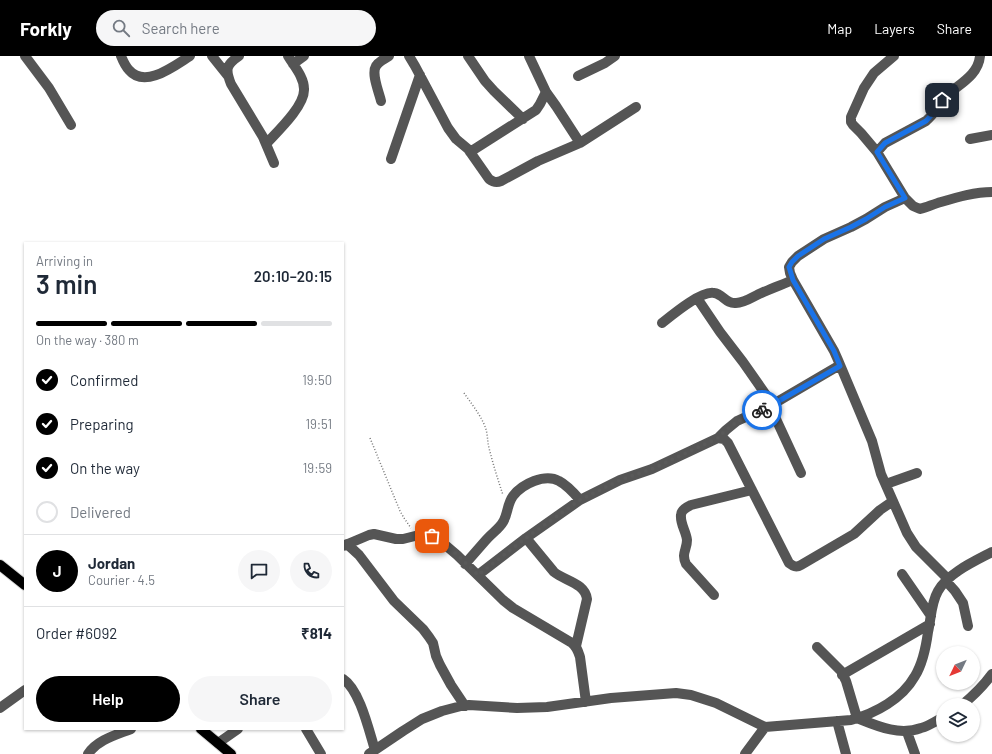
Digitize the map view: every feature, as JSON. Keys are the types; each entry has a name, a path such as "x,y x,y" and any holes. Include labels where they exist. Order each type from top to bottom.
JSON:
{"main road":[{"path":"0,565 24,584"},
{"path":"202,730 231,754"}],"street":[{"path":"25,56 49,88 70,125"},
{"path":"121,56 130,71 135,75 151,77 162,73 190,56"},
{"path":"212,56 228,76"},
{"path":"240,56 233,60 229,65 227,70 228,76 231,84 263,137 274,163"},
{"path":"266,144 301,104 304,96 302,78 291,60 304,56"},
{"path":"381,101 374,72 375,67 379,62 389,56"},
{"path":"409,56 448,128 470,152 489,179 493,182 497,182 538,161 580,143 636,107"},
{"path":"468,56 485,81 523,119"},
{"path":"529,56 546,92 580,143"},
{"path":"578,76 605,63 615,56"},
{"path":"894,56 874,72 864,88 851,118 851,122 877,152 905,198 913,206 920,209 972,193 992,192"},
{"path":"877,152 885,143 926,121 936,110 942,100 975,70 979,63 980,56"},
{"path":"391,160 420,75"},
{"path":"470,152 536,110 546,92"},
{"path":"970,139 992,135"},
{"path":"905,198 885,207 851,227 824,239 798,256 789,267 793,280 834,351 872,441 881,474 907,533 914,544 947,580 963,603 968,626"},
{"path":"662,323 705,294 712,292 718,294 730,303 735,303 749,299 793,280"},
{"path":"697,298 743,362 771,406 801,473"},
{"path":"478,575 526,538 580,500 620,480 652,469 718,438 737,421 771,406 840,366"},
{"path":"718,438 724,439 728,442 789,563 793,566 797,567 854,534 880,510 893,501"},
{"path":"886,484 917,473"},
{"path":"465,564 503,523 512,496 529,484 538,479 552,479 559,481 580,500"},
{"path":"714,595 686,564 684,558 687,538 682,522 682,511 691,505 752,490"},
{"path":"465,706 440,665 436,656 433,642 423,629 394,601 359,555 345,545 369,534 396,539 419,535 437,538 513,608 576,646 580,657 586,702"},
{"path":"526,538 554,572 578,585 584,590 587,600 576,646"},
{"path":"344,680 357,695 372,752 403,730 422,719 442,711 476,705 509,708 547,707 611,698 668,693 685,694 716,703 765,727 857,718 874,712 884,706 903,692 910,684 922,660 938,590 947,580 961,570 992,552"},
{"path":"902,574 931,620"},
{"path":"842,675 931,620"},
{"path":"817,647 834,663 846,681 857,718"},
{"path":"971,698 992,674"},
{"path":"0,708 24,691"},
{"path":"857,718 900,732 907,732 920,728 936,720"},
{"path":"837,721 846,754"},
{"path":"745,754 765,727"},
{"path":"88,754 92,749 104,741 129,730"},
{"path":"218,743 237,730"},
{"path":"307,730 321,754"},
{"path":"907,732 915,754"}],"path":[{"path":"464,393 480,415 487,431 490,455 507,511"},
{"path":"370,438 400,511 408,525 419,535"}],"way so far":[{"path":"432,536 448,547 478,575 526,538 590,494 620,480 652,469 718,438 737,421 762,410"}],"route":[{"path":"762,410 840,366 834,351 793,280 789,267 798,256 824,239 851,227 885,207 905,198 877,152 885,143 926,121 936,110 942,100"}]}
